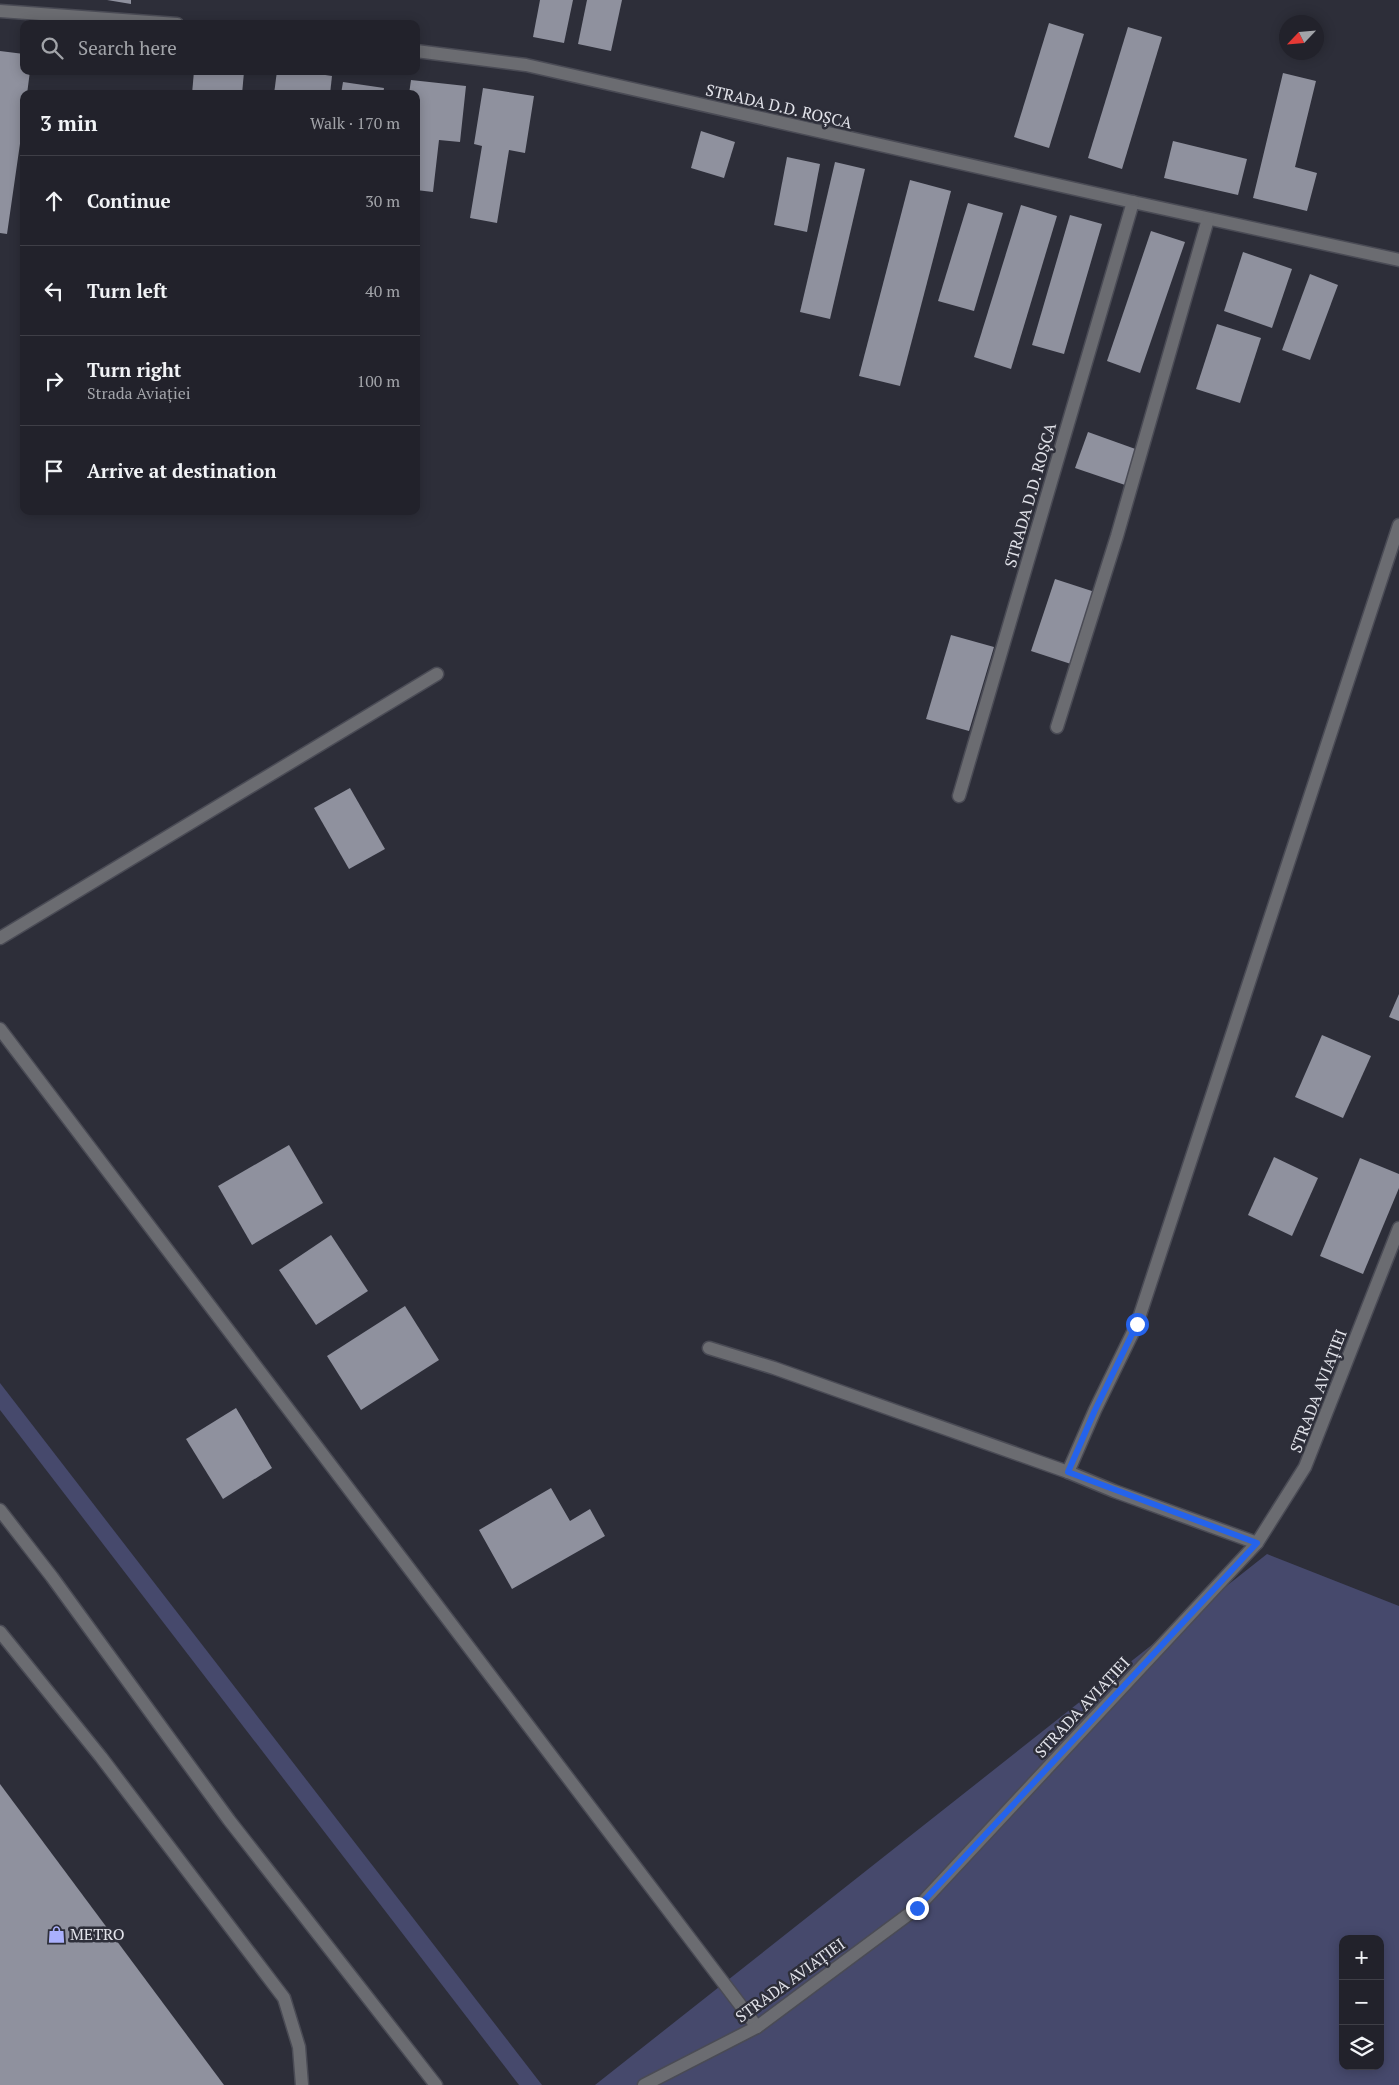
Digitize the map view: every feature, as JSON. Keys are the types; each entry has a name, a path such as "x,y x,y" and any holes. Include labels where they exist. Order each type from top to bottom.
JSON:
{"street":[{"path":"0,11 123,20"},
{"name":"STRADA D.D. ROȘCA","path":"420,52 526,65 1399,260"},
{"name":"STRADA D.D. ROȘCA","path":"959,796 1133,202"},
{"path":"1057,726 1118,536 1208,218"},
{"path":"1068,1472 1095,1410 1137,1324 1399,525"},
{"path":"0,938 437,674"},
{"path":"0,1029 757,2027"},
{"name":"STRADA AVIAȚIEI","path":"644,2085 757,2027 917,1908 1257,1543 1305,1467 1399,1228"},
{"path":"709,1348 774,1368 1068,1472 1257,1543"},
{"path":"0,1510 229,1820 436,2085"},
{"path":"0,1632 101,1756 284,1998 299,2047 302,2085"}],"shaded area":[{"path":"0,1383 542,2085 519,2085 0,1410"},
{"path":"1267,1554 1399,1606 1399,2085 595,2085"}],"building":[{"path":"107,0 131,0 131,4"},
{"path":"540,0 573,0 564,43 533,37"},
{"path":"587,0 622,0 611,51 578,44"},
{"path":"1049,23 1084,34 1049,148 1014,137"},
{"path":"1128,27 1162,37 1122,169 1088,158"},
{"path":"0,51 20,54 20,75 29,75 28,90 20,90 20,144 7,234 0,233"},
{"path":"1283,73 1316,81 1295,167 1317,173 1307,211 1253,198"},
{"path":"194,75 244,75 242,90 192,90"},
{"path":"276,75 332,76 330,90 275,90"},
{"path":"411,80 466,86 460,142 439,140 433,192 420,190 420,90 410,90"},
{"path":"343,82 384,88 384,90 342,90"},
{"path":"483,88 534,96 525,153 509,150 497,223 470,218 482,146 474,144"},
{"path":"701,131 735,142 724,178 691,168"},
{"path":"1173,141 1247,159 1238,195 1164,178"},
{"path":"787,157 820,164 807,232 774,225"},
{"path":"835,162 865,169 830,319 800,312"},
{"path":"910,180 951,191 900,386 859,376"},
{"path":"968,203 1003,213 974,311 938,301"},
{"path":"1021,205 1057,216 1011,369 974,357"},
{"path":"1070,215 1102,224 1064,354 1032,345"},
{"path":"1151,231 1185,242 1140,373 1107,361"},
{"path":"1243,252 1292,269 1272,328 1224,311"},
{"path":"1310,274 1338,285 1310,360 1282,350"},
{"path":"1217,324 1261,338 1240,403 1196,389"},
{"path":"1088,432 1141,451 1128,486 1075,468"},
{"path":"1055,579 1098,593 1074,665 1031,651"},
{"path":"951,635 994,647 969,731 926,719"},
{"path":"350,788 385,849 349,869 314,808"},
{"path":"1399,994 1399,1021 1389,1017"},
{"path":"1322,1035 1371,1056 1343,1118 1295,1097"},
{"path":"289,1145 323,1203 252,1245 218,1186"},
{"path":"1274,1157 1318,1178 1292,1236 1248,1215"},
{"path":"1360,1158 1399,1174 1399,1188 1363,1274 1320,1256"},
{"path":"331,1235 368,1291 316,1325 279,1270"},
{"path":"405,1306 439,1360 361,1410 327,1356"},
{"path":"236,1408 272,1468 223,1499 186,1439"},
{"path":"551,1488 570,1521 590,1509 605,1536 512,1589 479,1530"},
{"name":"METRO","path":"0,1784 224,2085 0,2085"}],"place":[{"name":"METRO","path":"56,1934"}],"route":[{"path":"917,1908 1257,1543 1114,1491 1068,1472 1095,1410 1137,1324"}]}
